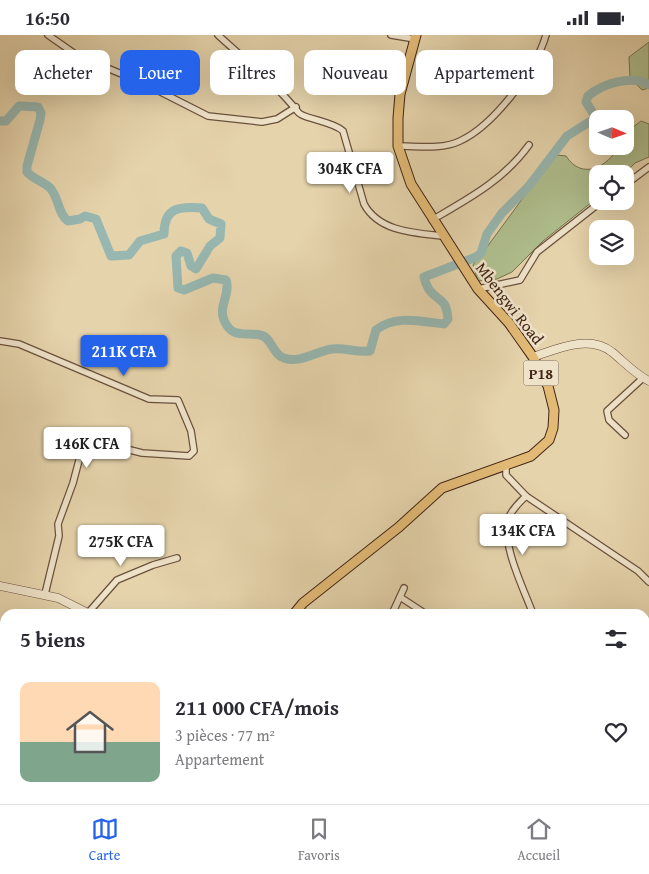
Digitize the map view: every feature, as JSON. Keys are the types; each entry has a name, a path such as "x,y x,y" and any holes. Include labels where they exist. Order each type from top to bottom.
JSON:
{"main road":[{"name":"Mbengwi Road","path":"298,609 303,603 399,527 442,488 531,456 549,440 554,428 554,410 548,386 533,357 509,323 478,289 432,221 411,183 398,146 400,94 416,37"}],"street":[{"path":"48,35 78,56 141,82 208,116 262,122 277,119 296,107"},
{"path":"218,35 302,114 334,125 343,131 364,204 369,214 379,222 400,229 443,236"},
{"path":"391,35 416,37"},
{"path":"398,146 446,145 460,141 483,125 512,96 541,49 546,35"},
{"path":"432,221 489,186 509,170 529,145"},
{"path":"634,178 649,167"},
{"path":"478,289 520,280 537,252 591,210"},
{"path":"0,341 19,344 149,399 178,400 192,431 194,451 189,456 142,453 90,440 83,445 73,483 58,524 59,536 45,594"},
{"path":"533,357 571,345 596,345 609,350 646,380 607,411 609,420 625,435"},
{"path":"506,466 506,475 526,496 638,571 649,582"},
{"path":"526,496 515,506 509,518 507,531 508,544 530,609"},
{"path":"92,609 117,580 153,565 177,558"},
{"path":"0,586 45,594 81,609"},
{"path":"394,609 404,588"},
{"path":"400,597 418,609"}],"green space":[{"path":"649,42 649,88 642,90 630,77 629,57"},
{"path":"641,121 649,124 649,157 633,165 602,165 612,155 634,155 634,126"},
{"path":"557,155 566,156 572,164 579,168 589,169 589,204 543,241 512,272 497,279 478,281 473,265 477,257 484,251 545,168"}],"waterway":[{"path":"0,121 6,121 19,106 38,107 41,113 40,120 27,172 51,189 62,214 68,221 85,216 96,219 111,256 129,255 140,241 164,234 167,219 170,214 179,208 202,208 209,219 221,224 220,238 210,246 196,269 191,266 187,253 181,251 176,256 178,288 184,290 213,278 226,280 227,290 222,310 227,326 235,332 264,336 280,356 296,359 332,349 370,351 376,330 392,322 409,320 444,324 448,319 447,310 441,301 430,291 424,277 476,257 481,253 487,234 502,213 529,186 567,136 594,119 593,113 586,102 588,96 609,84 626,80 634,80 649,85"}]}
